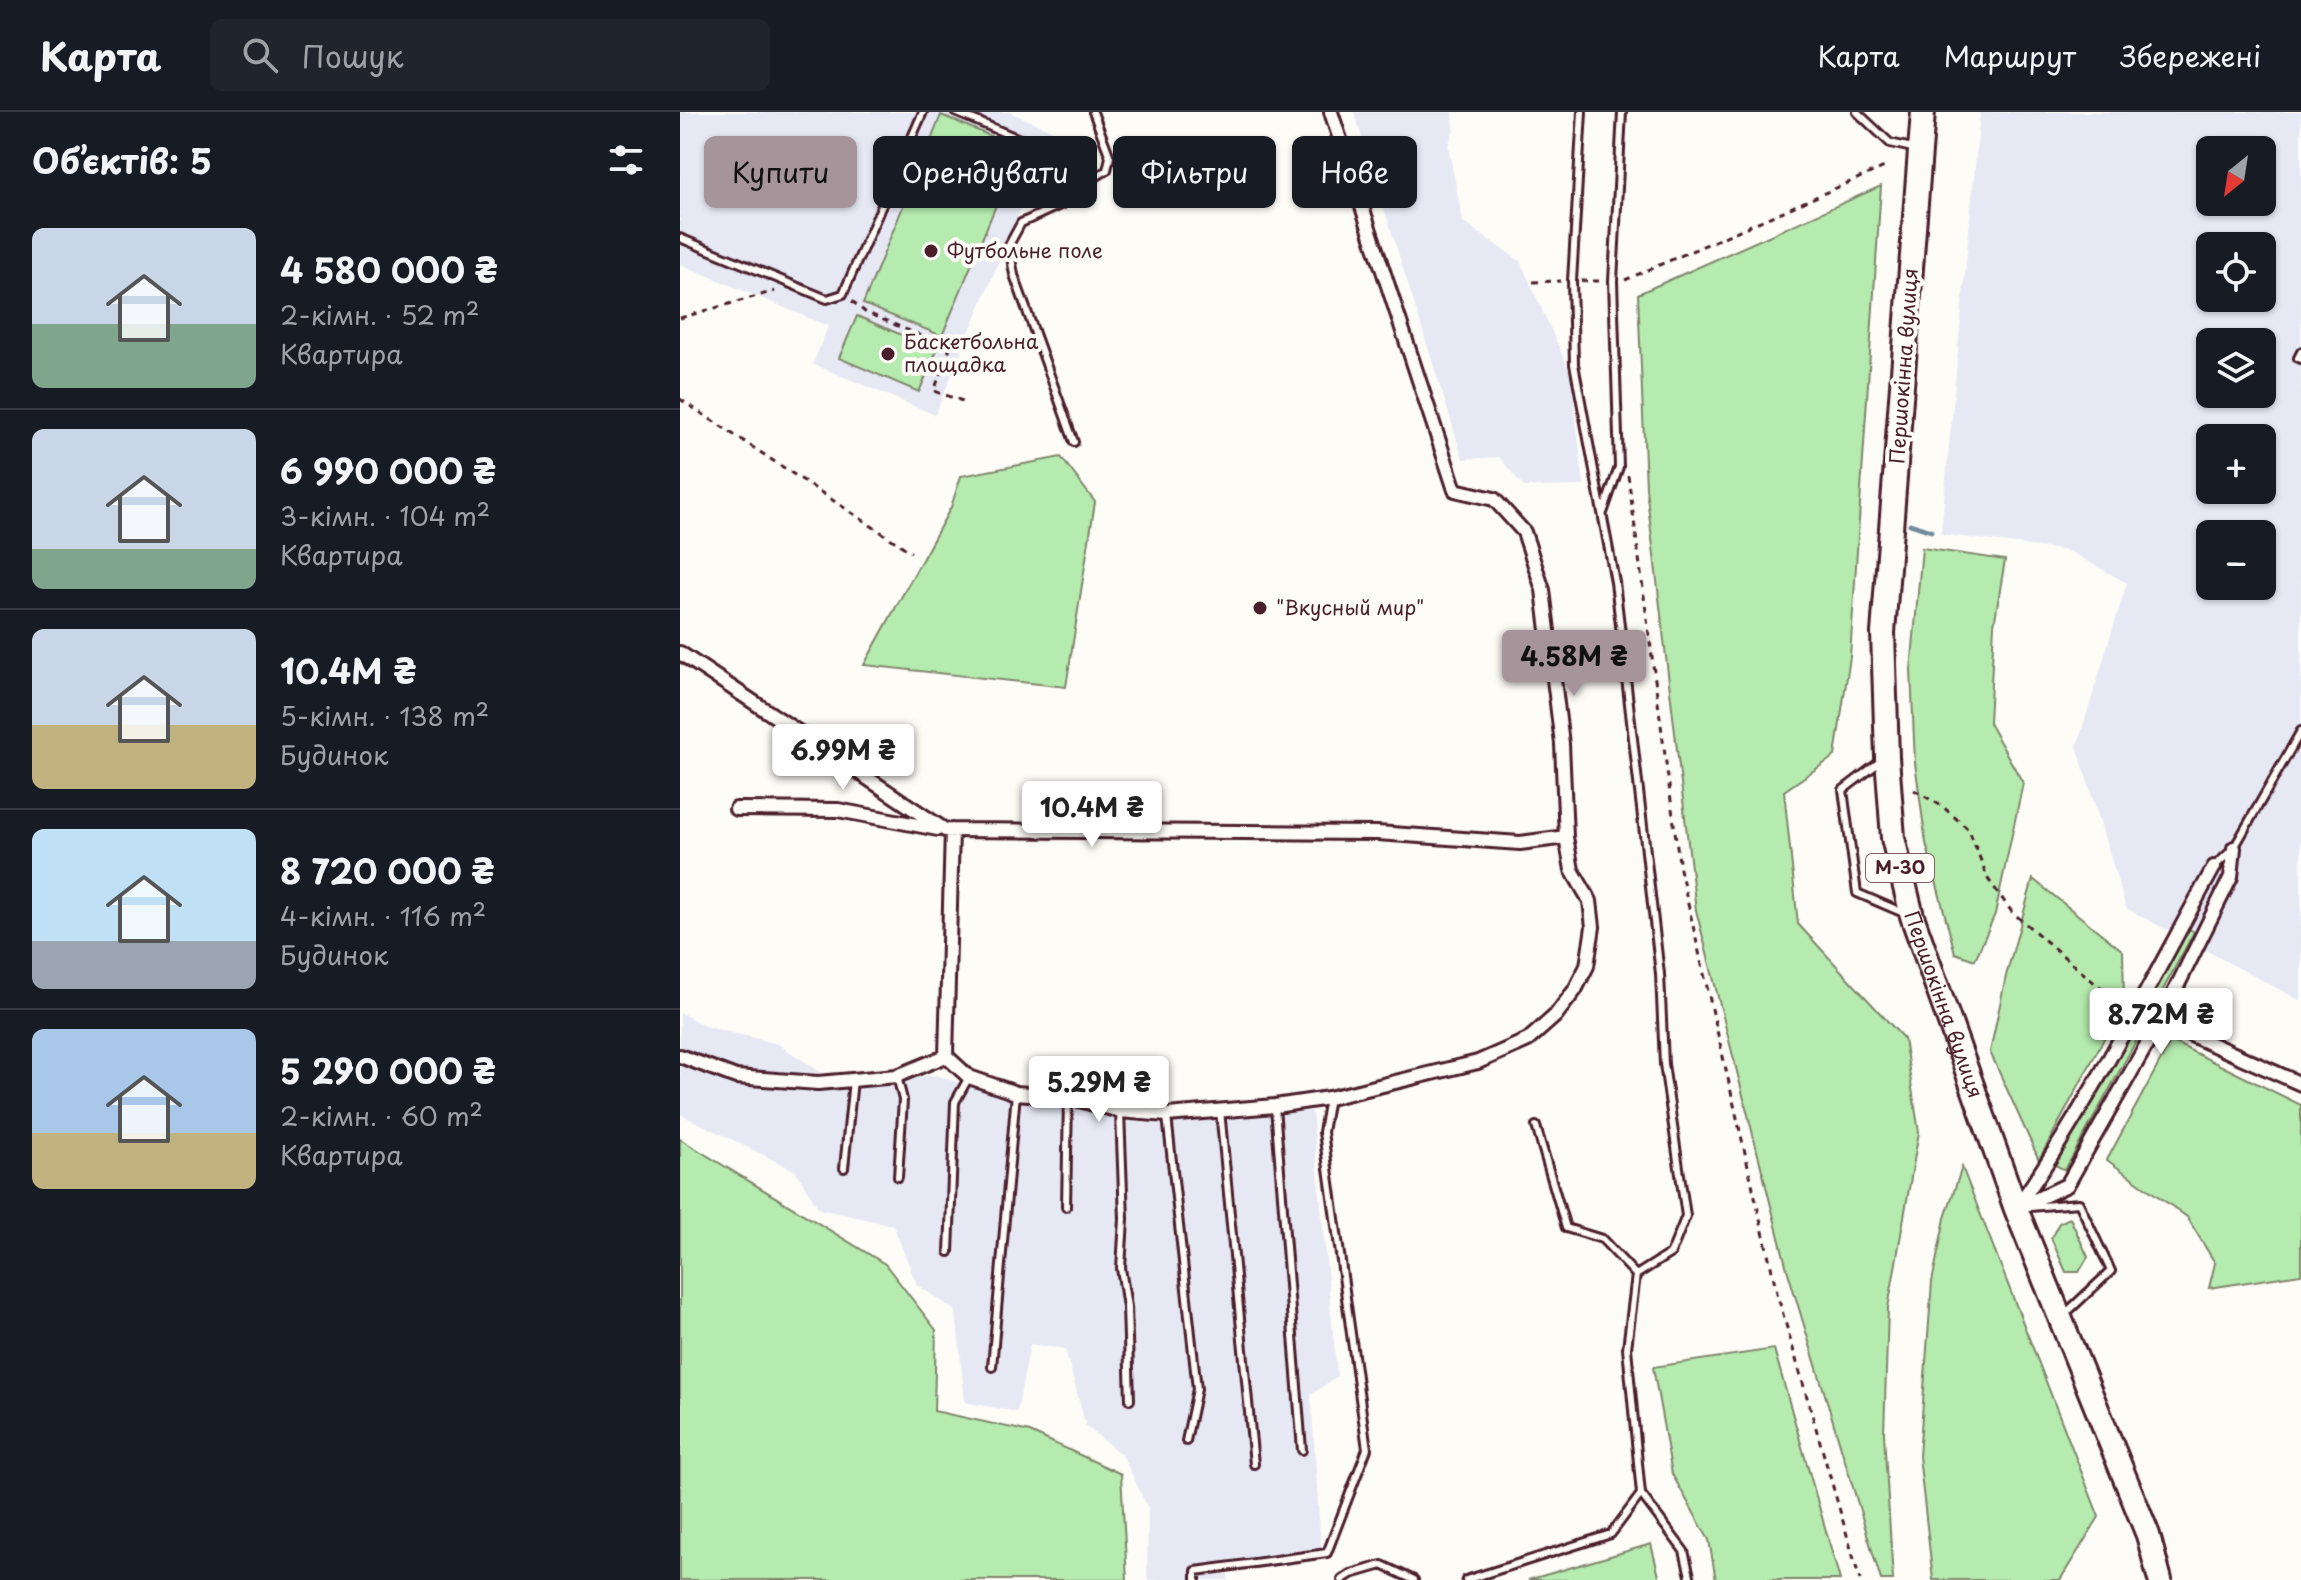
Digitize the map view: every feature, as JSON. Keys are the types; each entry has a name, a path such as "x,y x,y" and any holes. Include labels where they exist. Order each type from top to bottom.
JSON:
{"highway":[{"name":"Першокінна вулиця","path":"1923,112 1883,633 1893,838 1912,916 2016,1209 2148,1535 2160,1580"}],"street":[{"path":"948,830 946,1056 969,1077 1016,1093 1068,1097 1120,1111 1167,1115 1329,1098 1478,1062 1528,1040 1555,1016 1575,990 1587,966 1593,927 1590,901 1572,870 1566,837 1562,744 1543,590 1524,532 1494,499 1455,490 1331,112"},
{"path":"680,653 948,830"},
{"path":"736,809 838,810 948,830 1377,833 1520,843 1566,837"},
{"path":"2016,1209 2067,1185 2160,1021 2231,877 2234,848"},
{"path":"2016,1209 2050,1161 2214,867"},
{"path":"2160,1021 2301,1084"},
{"path":"680,1056 736,1077 818,1083 897,1076 946,1056"}],"lane":[{"path":"680,238 827,299 843,294 923,112"},
{"path":"955,112 1012,136"},
{"path":"1093,112 1110,157 1107,170 1097,176"},
{"path":"1582,112 1572,281 1574,364 1615,582 1660,974 1664,1064 1686,1216 1671,1253 1636,1275"},
{"path":"1602,516 1619,467 1613,281 1622,112"},
{"path":"1857,112 1890,143 1920,149"},
{"path":"1054,208 1021,223 1009,245 1014,275 1074,442"},
{"path":"2301,352 2298,358 2301,359"},
{"path":"2214,867 2234,848 2301,731"},
{"path":"1887,757 1843,790 1857,893 1912,916"},
{"path":"2137,1008 2160,1021"},
{"path":"897,1076 903,1100 898,1177"},
{"path":"949,1252 955,1102 969,1077"},
{"path":"844,1168 853,1080"},
{"path":"992,1367 1016,1093"},
{"path":"1066,1207 1068,1097"},
{"path":"1196,1580 1196,1571 1327,1553 1367,1449 1323,1132 1329,1098"},
{"path":"1275,1106 1302,1450"},
{"path":"1220,1110 1254,1464"},
{"path":"1120,1111 1124,1219 1121,1268 1127,1307 1130,1400"},
{"path":"1167,1115 1197,1389 1186,1441"},
{"path":"1536,1126 1566,1228 1602,1239 1636,1275"},
{"path":"2016,1209 2079,1203 2111,1271 2062,1318"},
{"path":"1636,1275 1627,1348 1641,1494 1684,1551 1691,1580"},
{"path":"1466,1580 1611,1534 1641,1494"},
{"path":"1342,1580 1351,1574 1382,1565 1414,1580"}],"path":[{"path":"1623,281 1889,165"},
{"path":"680,318 794,285"},
{"path":"843,294 865,312 950,348 934,391 968,403"},
{"path":"680,399 911,552"},
{"path":"1628,474 1680,869 1778,1297 1860,1580"},
{"path":"1914,790 1942,806 1969,830 1988,879 2012,912 2097,985 2137,1008"}],"shaded area":[{"path":"680,112 1009,112 1053,131 1051,136 873,136 873,208 1021,208 935,415 813,364 828,326 680,264"},
{"path":"1354,112 1453,112 1454,129 1448,146 1463,222 1520,261 1570,372 1584,486 1524,487 1499,457 1463,459 1384,208 1417,208 1417,136 1362,136"},
{"path":"1980,112 2301,112 2301,1001 2126,908 2077,746 2127,583 2069,551 1941,534"},
{"path":"680,1012 704,1026 778,1044 843,1087 935,1075 995,1094 1145,1123 1312,1111 1337,1376 1311,1395 1321,1549 1227,1562 1228,1580 1147,1580 1148,1508 1123,1456 1086,1426 1065,1349 1030,1344 1017,1412 965,1402 956,1311 917,1285 893,1225 819,1209 796,1171 680,1114"}],"green space":[{"path":"941,115 991,136 933,136"},
{"path":"1881,186 1850,657 1835,756 1784,791 1798,924 1904,1039 1919,1132 1888,1308 1884,1434 1893,1580 1881,1580 1787,1269 1696,910 1646,488 1638,294"},
{"name":"Футбольне поле","path":"902,208 995,208 942,336 863,304"},
{"name":"Баскетбольна площадка","path":"857,316 937,350 919,392 839,358"},
{"path":"1061,457 1095,502 1066,687 864,665 951,507 961,476"},
{"path":"1922,548 2005,560 1994,625 1989,723 2023,783 1995,914 1975,960 1955,953 1926,843 1915,763 1911,670"},
{"path":"2033,879 2123,951 2124,1001 2039,1160 1990,1052 2006,976"},
{"path":"2186,927 2194,932 2158,999 2150,995"},
{"path":"2131,1028 2140,1034 2065,1170 2055,1165"},
{"path":"2171,1041 2301,1105 2301,1274 2209,1288 2215,1263 2187,1217 2107,1160"},
{"path":"680,1139 885,1264 936,1330 934,1411 1030,1432 1121,1474 1127,1580 680,1580"},
{"path":"1962,1167 2099,1517 2060,1580 1933,1580 1919,1456 1932,1282 1945,1218"},
{"path":"2070,1218 2088,1257 2079,1272 2066,1272 2051,1238 2059,1223"},
{"path":"1774,1349 1840,1580 1716,1580 1709,1540 1672,1474 1653,1367"},
{"path":"1651,1544 1660,1580 1528,1580"}],"waterway":[{"path":"1910,524 1931,531"}],"place":[{"name":"Футбольне поле","path":"931,251"},
{"name":"Баскетбольна площадка","path":"888,354"},
{"name":"\"Вкусный мир\"","path":"1260,608"}]}
